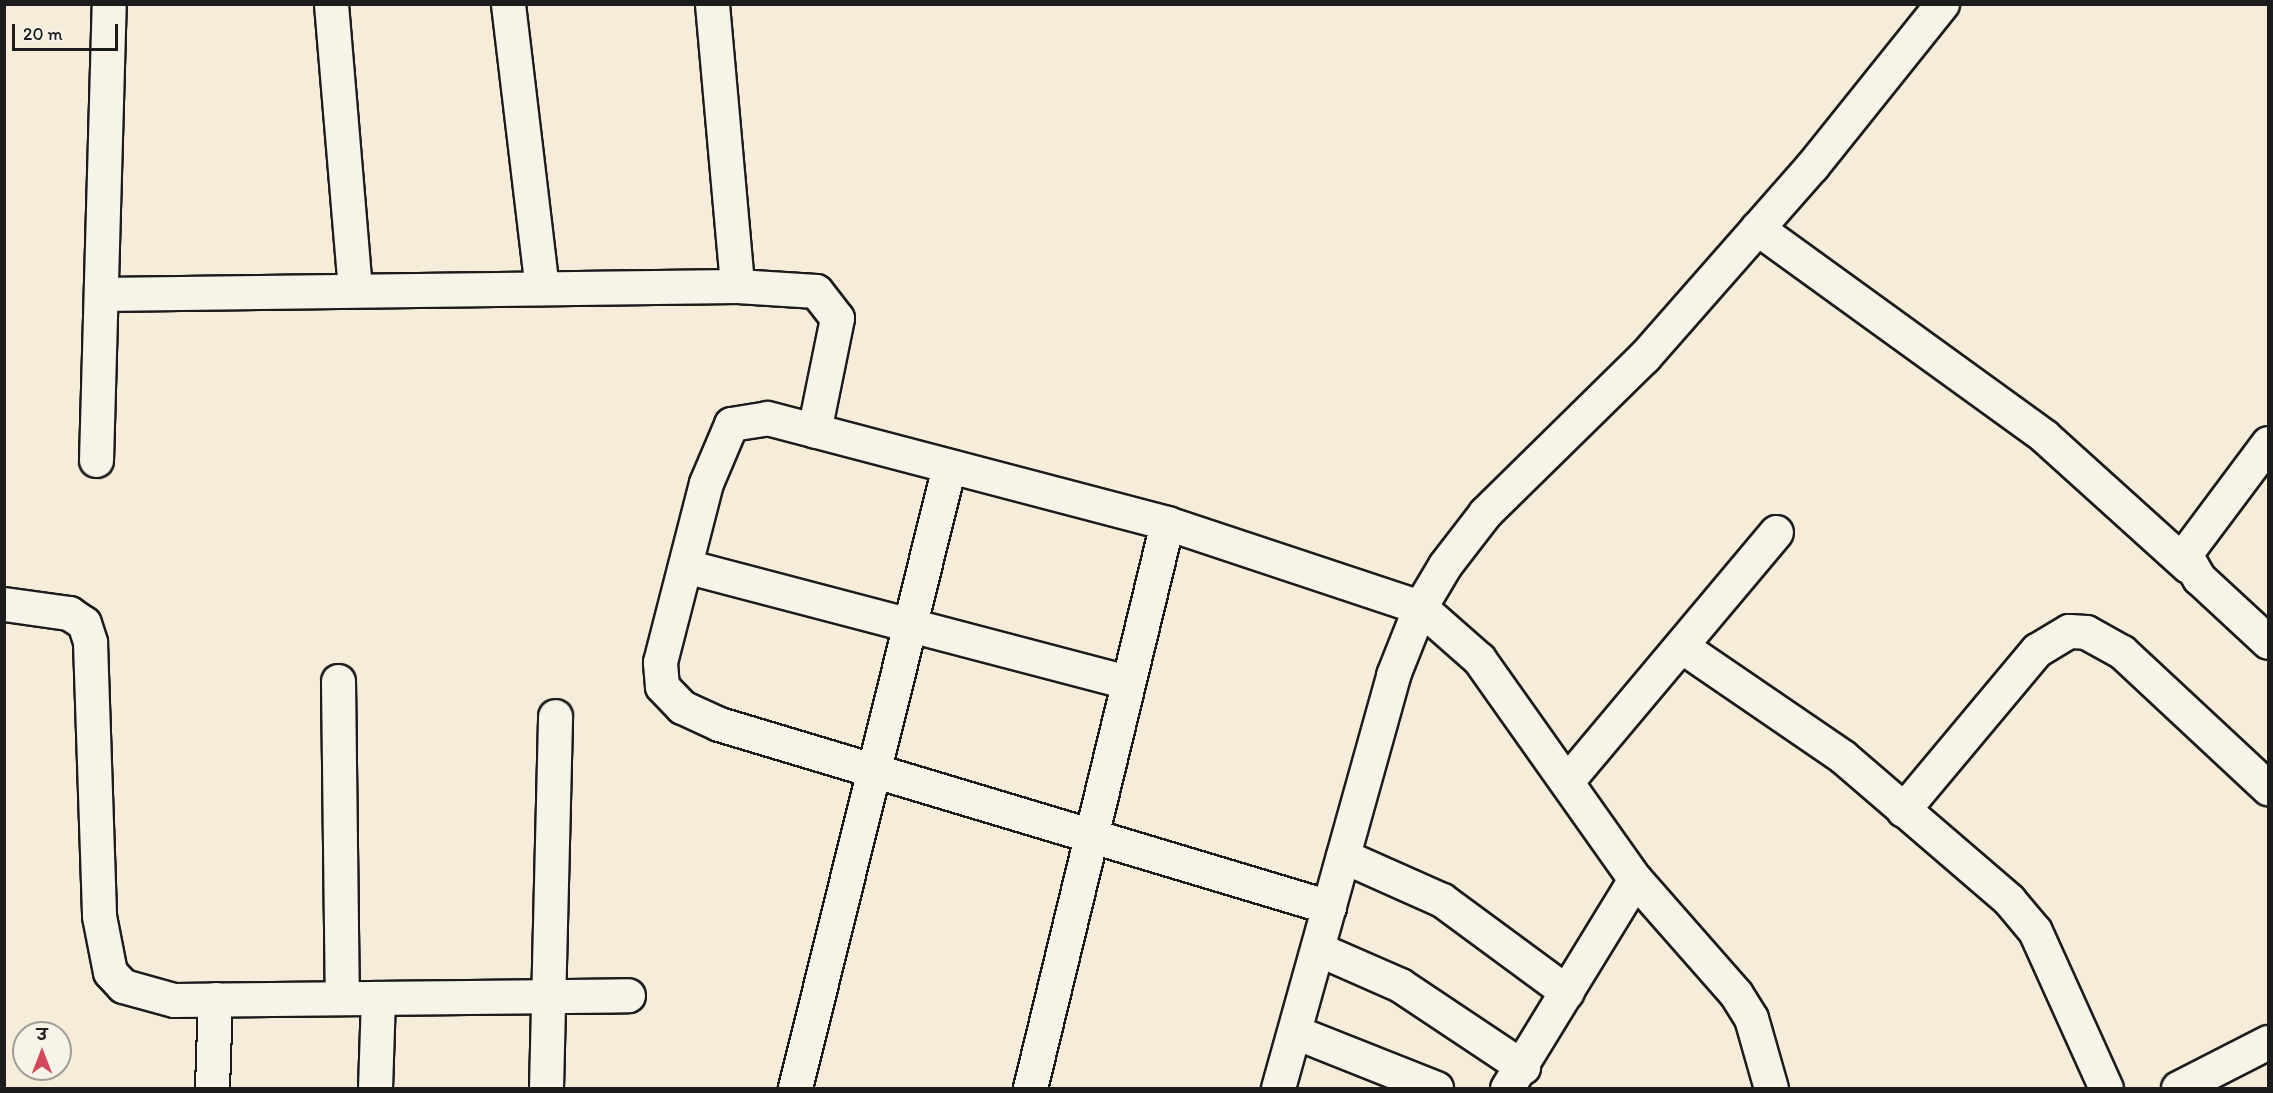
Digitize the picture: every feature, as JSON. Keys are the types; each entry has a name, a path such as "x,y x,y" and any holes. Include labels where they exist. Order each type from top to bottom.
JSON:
{"street":[{"path":"96,460 109,4"},
{"path":"331,4 355,291"},
{"path":"508,4 542,288"},
{"path":"712,4 737,286"},
{"path":"1278,1089 1393,675 1419,607 1485,513 1606,397 1644,357 1757,228 1942,4"},
{"path":"1757,228 2044,436 2268,642"},
{"path":"100,294 737,286 816,291 830,302 837,318 835,346 814,431"},
{"path":"1329,908 719,724 682,707 662,686 660,662 719,443 731,424 767,418 950,465 1167,523 1419,607 1479,659 1635,879 1736,994 1751,1018 1771,1089"},
{"path":"2188,566 2190,541 2268,443"},
{"path":"795,1089 950,465"},
{"path":"1030,1089 1167,523"},
{"path":"1567,781 1776,531"},
{"path":"685,566 1128,682"},
{"path":"4,604 69,613 84,623 90,642 99,916 110,972 140,995 215,999 628,995"},
{"path":"1903,810 2037,650 2069,631 2086,632 2122,652 2268,788"},
{"path":"1681,646 1843,757 2009,900 2035,931 2106,1089"},
{"path":"338,681 342,998"},
{"path":"546,1089 555,716"},
{"path":"1343,856 1442,900 1567,992"},
{"path":"1318,949 1400,985 1515,1078 1635,879"},
{"path":"375,1089 378,998"},
{"path":"212,1089 215,999"},
{"path":"1295,1032 1436,1089"},
{"path":"2178,1089 2268,1042"}]}
